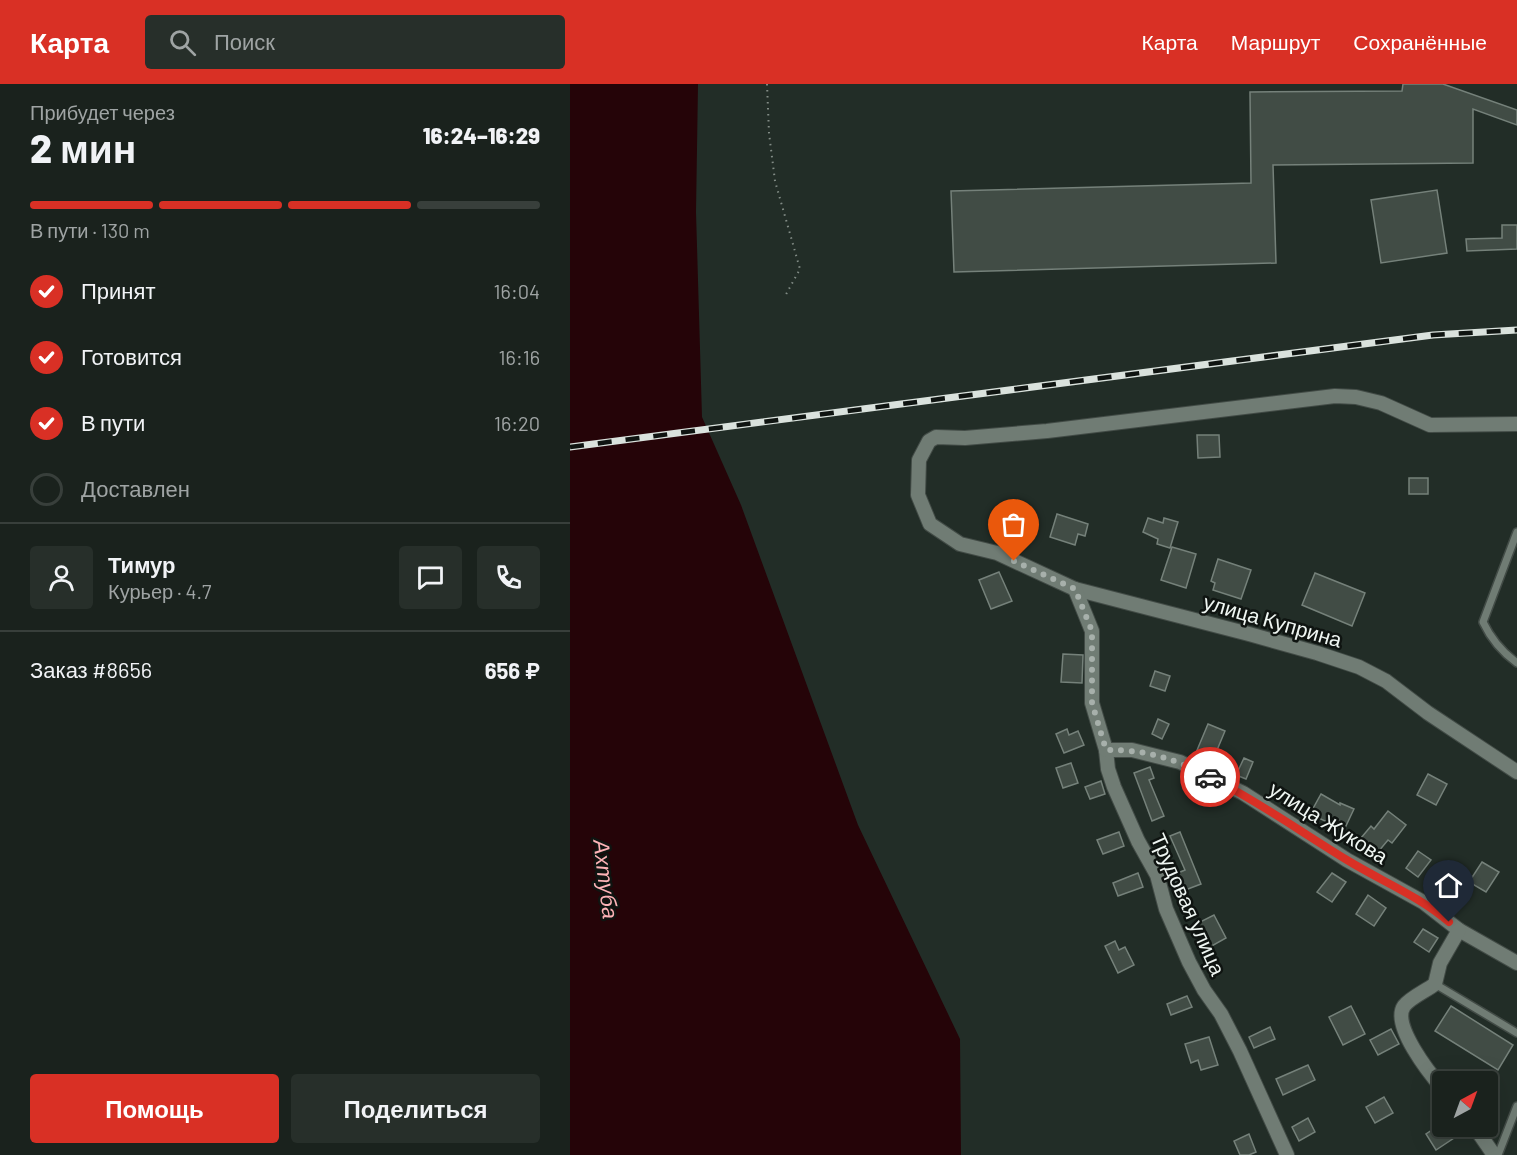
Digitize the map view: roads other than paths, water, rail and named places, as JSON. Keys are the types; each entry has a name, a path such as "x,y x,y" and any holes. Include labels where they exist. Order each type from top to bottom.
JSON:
{"street":[{"name":"улица Куприна","path":"1517,424 1430,425 1381,402 1335,396 1080,428 965,438 936,437 929,441 919,460 918,474 918,495 930,524 960,544 997,553 1075,589 1272,640 1359,667 1386,681 1428,713 1517,772"},
{"name":"Трудовая улица","path":"1075,589 1092,631 1092,703 1114,787 1138,841 1157,874 1166,909 1189,962 1204,990 1221,1014 1240,1051 1287,1155"},
{"name":"улица Жукова","path":"1106,750 1132,750 1170,758 1243,793 1347,860 1423,902 1459,930 1517,963"},
{"path":"1432,1074 1416,1052 1401,1021 1400,1013 1406,1003 1435,984 1440,963 1459,930"},
{"path":"1482,1137 1496,1155"}],"lane":[{"path":"1517,532 1483,622 1490,636 1517,663"},
{"path":"1435,984 1517,1033"},
{"path":"1496,1155 1517,1106"}],"water":[{"name":"Ахтуба","path":"570,84 698,84 696,212 702,417 741,505 858,825 960,1039 961,1155 570,1155"}],"railway":[{"path":"570,447 1433,335 1517,330"}]}
